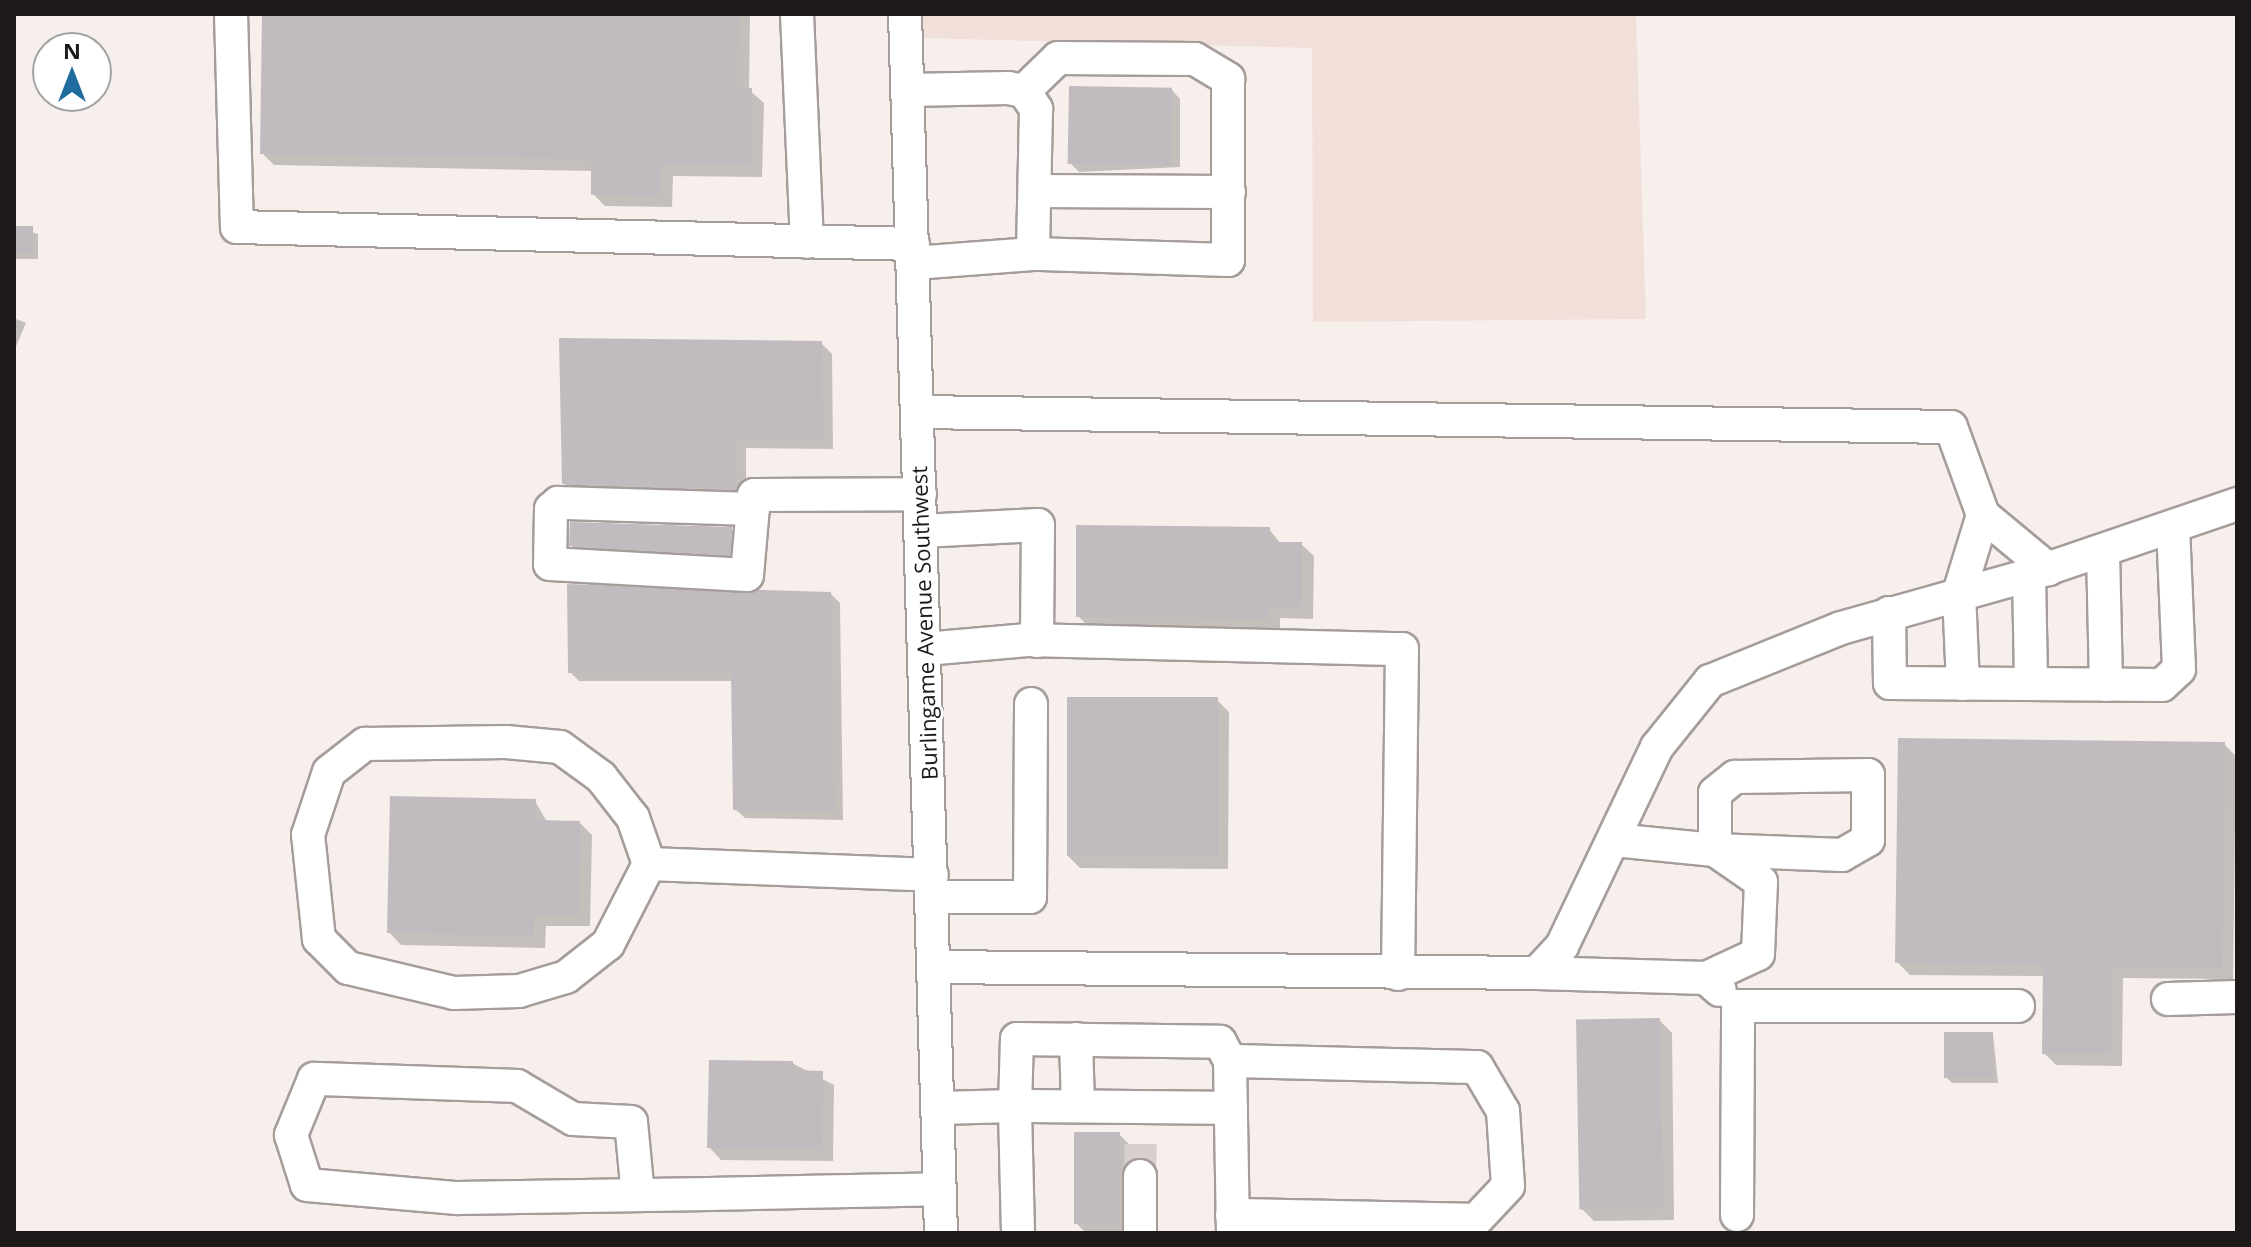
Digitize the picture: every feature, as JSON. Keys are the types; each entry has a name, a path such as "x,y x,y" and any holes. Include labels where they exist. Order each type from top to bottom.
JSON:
{"street":[{"path":"231,14 237,227 807,242 913,254 1228,260 1228,79 1195,59 1058,58 1024,91 908,90"},
{"path":"797,14 807,242"},
{"name":"Burlingame Avenue Southwest","path":"905,14 941,1233"},
{"path":"1024,91 1036,109 1037,191 1033,254"},
{"path":"1037,191 1229,192"},
{"path":"918,412 1951,427 1983,515 2038,572 2031,684"},
{"path":"753,509 558,503 551,509 550,564 747,575 757,494 920,494"},
{"path":"1537,973 1562,946 1657,747 1710,681 1889,613 2038,572 2237,504"},
{"path":"1963,684 1959,593 1983,515"},
{"path":"921,531 1038,525 1037,641"},
{"path":"1889,613 1890,683 2162,685 2179,669 2173,527"},
{"path":"2103,551 2106,685"},
{"path":"925,649 1037,641 1402,649 1398,974"},
{"path":"649,864 932,886 1030,897 1031,704"},
{"path":"506,742 560,747 601,777 633,818 649,864 608,944 566,977 519,991 454,993 348,968 319,939 308,835 329,772 365,744 506,742"},
{"path":"1614,840 1715,850 1842,855 1868,840 1868,775 1735,777 1715,793 1715,850"},
{"path":"934,967 1537,973 1706,978 1758,954 1761,882 1715,850"},
{"path":"1706,978 1738,1006 2018,1006"},
{"path":"2168,999 2237,997"},
{"path":"1737,1215 1738,1006"},
{"path":"1018,1233 1017,1039 1220,1042 1230,1061 1233,1224 1476,1220 1508,1186 1503,1111 1477,1067 1230,1061"},
{"path":"1076,1039 1078,1106"},
{"path":"638,1195 631,1122 573,1119 517,1086 314,1079 291,1135 307,1185 457,1198 638,1195 940,1189"},
{"path":"938,1108 1078,1106 1141,1119 1231,1108"},
{"path":"1140,1176 1140,1233"}],"shaded area":[{"path":"919,14 1636,14 1646,319 1313,322 1312,48 919,38"}],"building":[{"path":"262,14 738,14 737,88 752,88 751,166 661,164 660,196 591,195 591,159 260,154"},
{"path":"1069,86 1172,88 1171,166 1068,164"},
{"path":"14,226 33,226 33,254 14,254"},
{"path":"559,338 822,341 823,440 736,439 736,489 562,484"},
{"path":"570,522 732,527 730,555 569,546"},
{"path":"1076,525 1270,527 1270,542 1302,542 1302,607 1269,607 1269,618 1076,617"},
{"path":"567,584 831,592 834,811 733,810 731,673 568,673"},
{"path":"1067,697 1218,697 1218,856 1067,856"},
{"path":"1898,738 2225,742 2222,968 2112,967 2111,1054 2042,1054 2043,965 1895,963"},
{"path":"390,796 536,799 535,820 580,821 579,915 534,914 534,936 387,933"},
{"path":"1660,1018 1663,1208 1579,1209 1576,1019"},
{"path":"1944,1032 1993,1032 1993,1078 1944,1078"},
{"path":"709,1060 793,1061 793,1070 823,1071 822,1150 707,1148"},
{"path":"1074,1132 1120,1132 1120,1224 1074,1224"}],"tunnel":[{"path":"1140,1176 1141,1132"}]}
